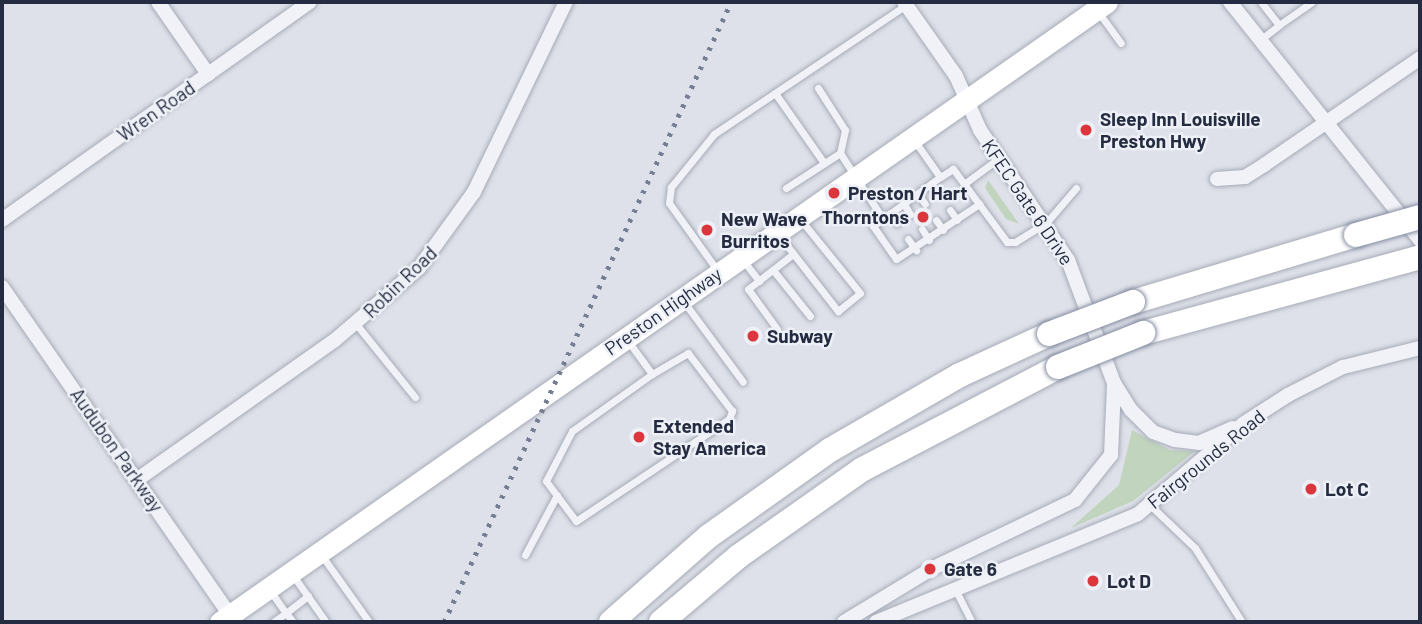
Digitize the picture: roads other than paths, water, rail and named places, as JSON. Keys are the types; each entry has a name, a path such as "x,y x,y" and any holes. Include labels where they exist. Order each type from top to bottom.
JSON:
{"highway":[{"path":"611,622 709,536 830,450 960,375 1049,334 1133,302 1420,217"},
{"path":"661,622 739,556 863,470 1058,368 1143,333 1420,257"}],"main road":[{"name":"Preston Highway","path":"225,619 1101,6"}],"street":[{"path":"158,2 208,74"},
{"name":"Wren Road","path":"2,220 309,2"},
{"name":"Robin Road","path":"138,479 356,324 419,268 461,213 566,2"},
{"path":"1230,2 1324,124 1420,240"},
{"name":"KFEC Gate 6 Drive","path":"905,3 999,158 1046,223 1074,271 1114,383"},
{"path":"1217,179 1245,177 1420,58"},
{"name":"Audubon Parkway","path":"2,287 138,479 225,619"},
{"name":"Fairgrounds Road","path":"876,622 1150,505 1243,424 1343,367 1420,348"},
{"path":"1114,383 1140,422 1175,440 1199,443 1243,424"},
{"path":"844,622 931,569 1075,500 1111,455 1114,383"}],"lane":[{"path":"1261,2 1279,25"},
{"path":"1260,41 1312,2"},
{"path":"719,272 669,203 671,187 714,134 905,3"},
{"path":"1101,6 1121,43"},
{"path":"786,188 840,153 845,130 818,89"},
{"path":"775,93 824,163"},
{"path":"913,139 940,177"},
{"path":"840,153 883,219"},
{"path":"964,184 999,158"},
{"path":"979,204 916,250 896,259 873,226 953,169 979,204 1007,242 1046,223 1076,188"},
{"path":"931,184 938,194"},
{"path":"918,194 925,204"},
{"path":"904,204 910,214"},
{"path":"950,210 957,220"},
{"path":"890,213 897,223"},
{"path":"777,233 838,311 860,293 799,218"},
{"path":"936,220 943,230"},
{"path":"922,229 929,240"},
{"path":"908,239 916,250"},
{"path":"777,328 748,289 793,254"},
{"path":"740,257 759,281"},
{"path":"773,270 810,316"},
{"path":"682,299 743,382"},
{"path":"356,324 415,397"},
{"path":"626,338 652,374"},
{"path":"688,353 732,411 729,419 587,519 576,521 546,481 561,443 652,374 688,353"},
{"path":"525,555 557,495"},
{"path":"1150,505 1195,548 1242,622"},
{"path":"319,553 369,622"},
{"path":"291,572 326,622"},
{"path":"268,588 293,622"},
{"path":"956,589 971,622"},
{"path":"273,622 308,596"}],"railway":[{"path":"444,622 731,2"}],"place":[{"name":"Sleep Inn Louisville Preston Hwy","path":"1086,130"},
{"name":"Preston / Hart","path":"834,193"},
{"name":"Thorntons","path":"923,217"},
{"name":"New Wave Burritos","path":"707,230"},
{"name":"Subway","path":"753,336"},
{"name":"Extended Stay America","path":"639,437"},
{"name":"Lot C","path":"1311,489"},
{"name":"Gate 6","path":"930,569"},
{"name":"Lot D","path":"1093,581"}]}
